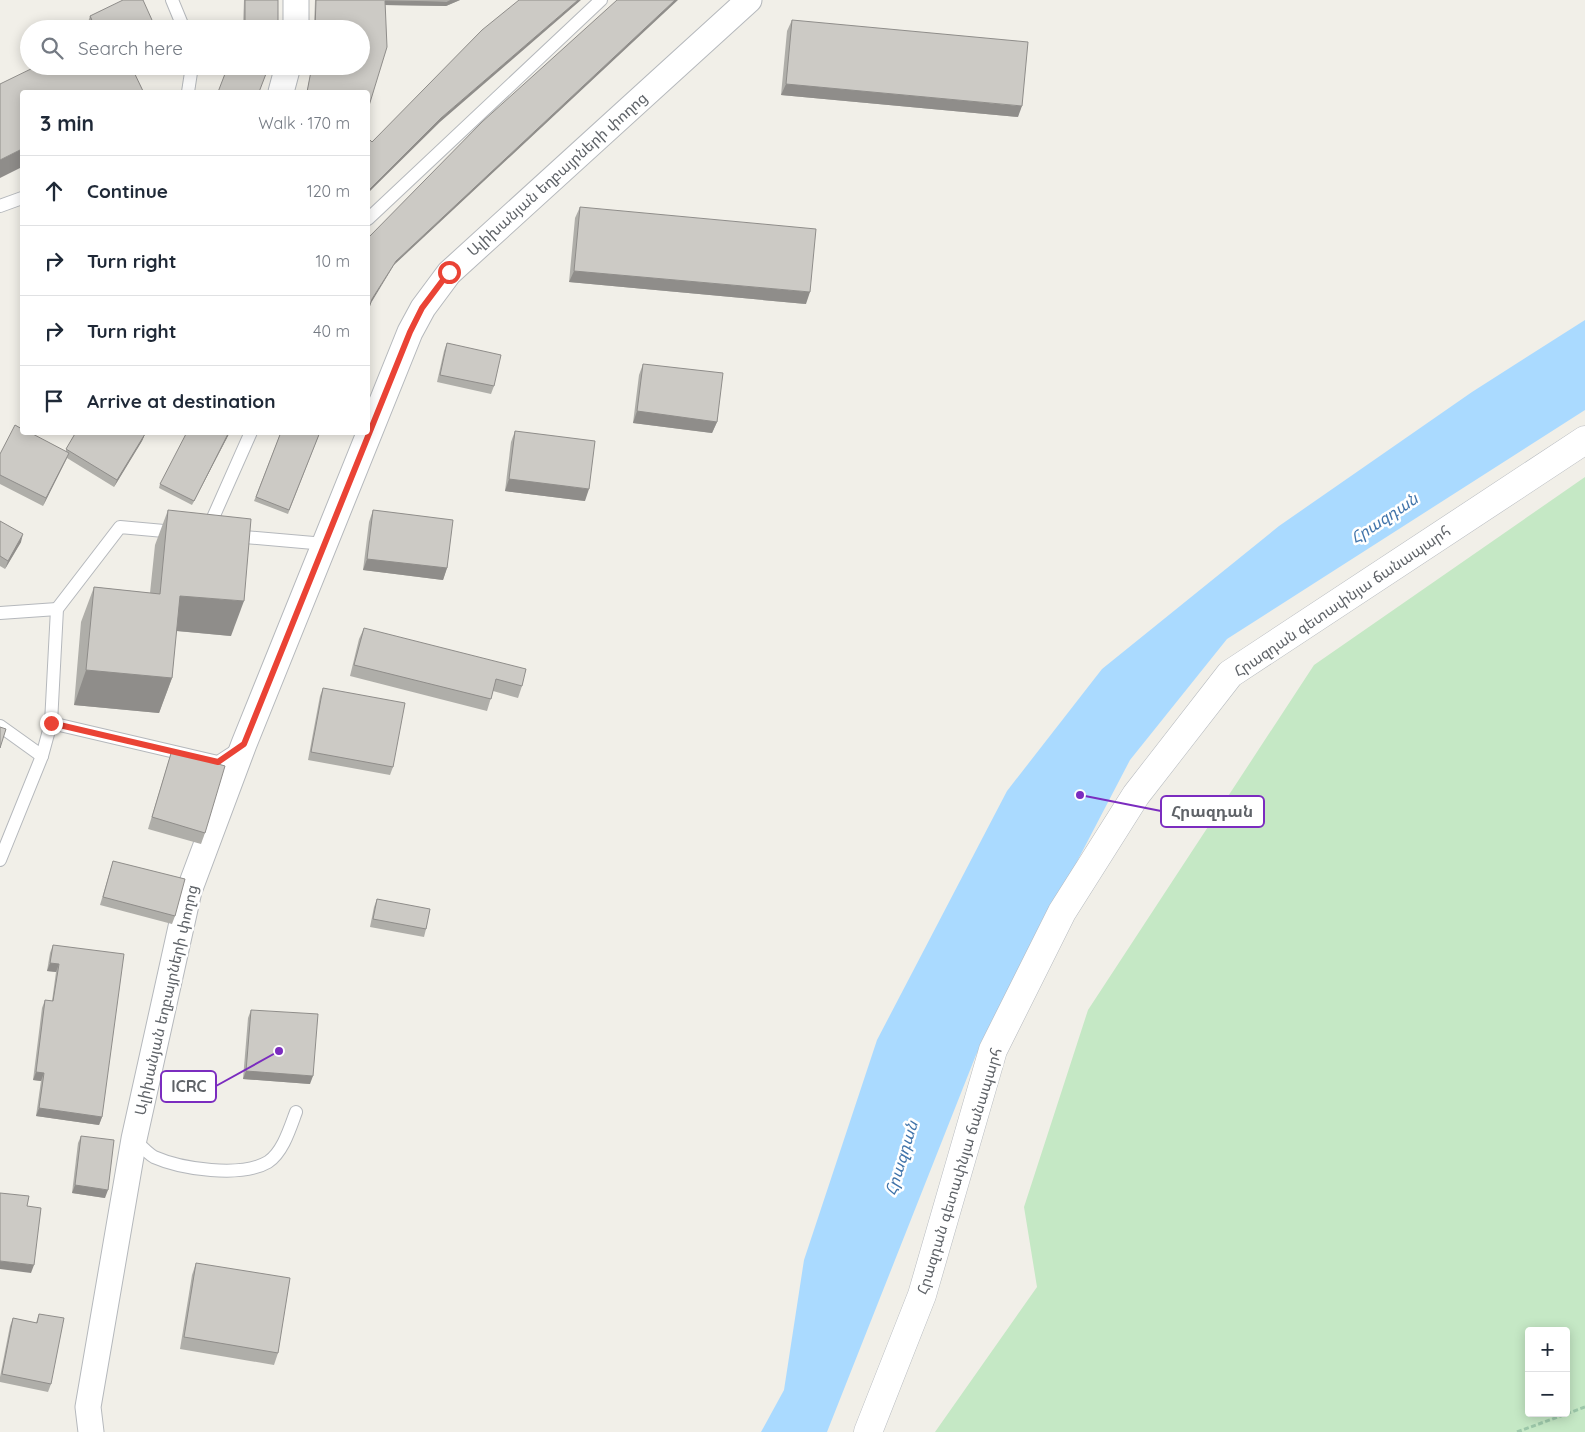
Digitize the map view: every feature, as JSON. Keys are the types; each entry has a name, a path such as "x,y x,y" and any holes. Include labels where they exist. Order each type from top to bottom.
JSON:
{"street":[{"path":"296,0 296,20"},
{"name":"Ալիխանյան եղբայրների փողոց","path":"370,432 410,332 422,308 449,272 749,0"},
{"path":"282,90 286,75"},
{"name":"Ալիխանյան եղբայրների փողոց","path":"91,1432 88,1407 134,1139 189,891 244,744 369,435"},
{"name":"Հրազդան գետափնյա ճանապարհ","path":"868,1432 922,1295 993,1050 1062,912 1136,795 1230,674 1585,440"}],"lane":[{"path":"172,0 180,20"},
{"path":"370,217 601,0"},
{"path":"188,90 191,75"},
{"path":"0,206 20,199"},
{"path":"196,533 248,435"},
{"path":"0,860 42,756 51,723 57,610 120,527 325,544"},
{"path":"0,613 57,610"},
{"path":"51,723 218,762 244,744"},
{"path":"0,726 42,756"},
{"path":"134,1139 153,1156 184,1167 241,1170 268,1162 284,1143 296,1112"}],"path":[{"path":"1517,1432 1585,1407"}],"green space":[{"path":"1585,477 1585,1432 935,1432 1037,1287 1024,1207 1088,1010 1314,665"}],"water":[{"path":"1585,320 1585,410 1227,639 1130,760 976,1055 827,1432 761,1432 784,1390 804,1260 877,1040 1007,791 1102,669 1279,526 1472,392"}],"building":[{"path":"123,0 143,0 152,20 92,20 90,16"},
{"path":"245,0 278,0 278,20 245,20"},
{"path":"316,0 452,0 447,2 385,1 387,47 370,102 370,90 307,90 310,75 370,75 370,20 315,20"},
{"path":"519,0 578,0 441,118 370,189 370,140 372,142 482,30"},
{"path":"617,0 675,0 396,261 370,305 370,236 482,122"},
{"path":"792,20 1028,42 1022,106 786,84"},
{"path":"20,74 135,75 143,90 20,90 20,150 0,160 0,84"},
{"path":"225,75 266,75 260,90 219,90"},
{"path":"580,207 816,229 810,292 574,271"},
{"path":"447,343 501,355 494,386 440,375"},
{"path":"643,364 723,373 717,422 637,411"},
{"path":"15,425 20,428 20,435 35,435 69,453 46,498 0,475 0,454"},
{"path":"515,431 595,441 589,489 509,479"},
{"path":"74,435 144,435 117,480 66,449"},
{"path":"185,435 227,435 194,501 160,484"},
{"path":"280,435 319,435 289,510 256,497"},
{"path":"168,510 251,519 244,601 180,596 172,678 86,670 94,587 160,594"},
{"path":"373,510 453,520 447,568 367,559"},
{"path":"0,521 23,534 8,561 0,556"},
{"path":"364,628 526,669 522,686 496,679 491,699 354,665"},
{"path":"323,688 405,703 393,767 311,752"},
{"path":"0,727 6,729 0,748"},
{"path":"172,750 225,766 205,833 152,817"},
{"path":"113,861 185,879 175,916 103,897"},
{"path":"377,899 430,909 426,929 373,919"},
{"path":"53,945 124,954 102,1117 39,1108 44,1073 36,1072 45,1000 53,1001 59,964 50,963"},
{"path":"251,1010 318,1014 313,1076 246,1071"},
{"path":"81,1136 114,1140 108,1190 75,1185"},
{"path":"0,1193 29,1196 27,1206 41,1208 34,1265 0,1261"},
{"path":"196,1263 290,1278 278,1353 184,1337"},
{"path":"39,1314 64,1318 51,1384 2,1374 13,1318 37,1323"}],"place":[{"name":"Հրազդան","path":"1080,795"},
{"name":"ICRC","path":"279,1051"}],"route":[{"path":"51,723 218,762 244,744 410,332 422,308 449,272"}]}
